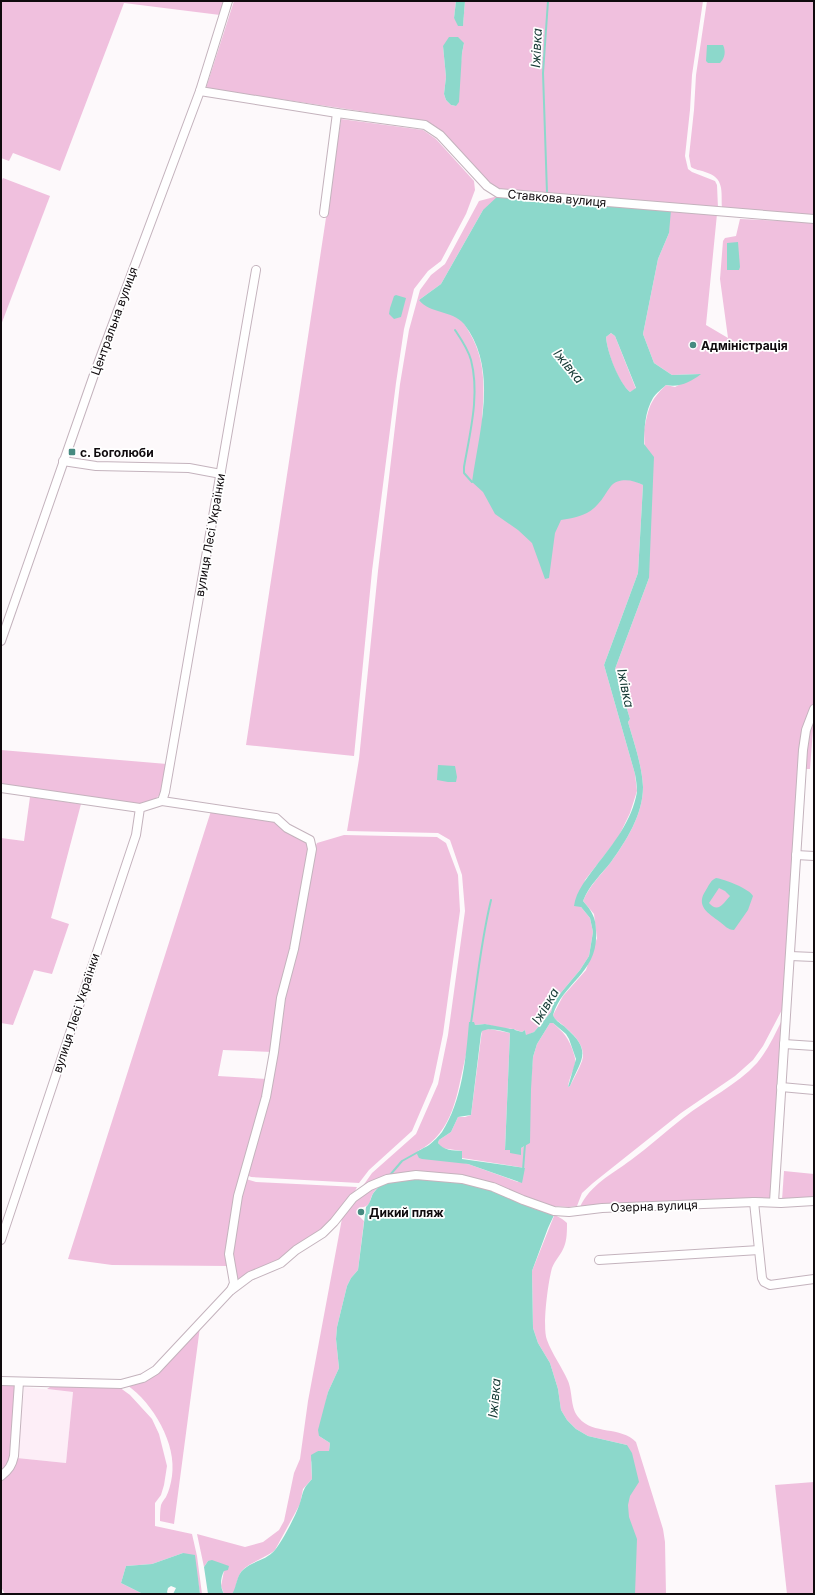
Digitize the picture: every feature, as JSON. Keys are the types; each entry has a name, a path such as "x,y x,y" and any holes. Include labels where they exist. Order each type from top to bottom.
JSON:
{"street":[{"name":"Центральна вулиця","path":"1,641 96,369 204,92 228,1"},
{"name":"Ставкова вулиця","path":"204,92 425,125 440,135 487,186 498,193 814,219"},
{"path":"324,213 337,113"},
{"name":"вулиця Лесі Українки","path":"162,800 172,758 198,598 256,270"},
{"path":"63,461 96,466 189,468 221,474"},
{"path":"774,1202 803,750 806,730 814,709"},
{"path":"1,788 140,808 162,800 276,818 287,828 310,840 312,849 294,950 281,998 266,1097 235,1211 229,1254 234,1282 230,1291"},
{"name":"вулиця Лесі Українки","path":"1,1240 136,835 140,808"},
{"path":"796,855 814,856"},
{"path":"790,956 814,957"},
{"path":"784,1044 814,1046"},
{"path":"781,1087 814,1090"},
{"name":"Озерна вулиця","path":"1,1381 121,1384 143,1378 156,1370 230,1291 250,1276 281,1264 296,1250 323,1233 353,1198 370,1186 387,1179 416,1175 462,1178 493,1187 554,1211 569,1212 602,1208 814,1201"},
{"path":"754,1202 762,1278 767,1285 814,1279"},
{"path":"599,1260 759,1250"},
{"path":"1,1476 9,1470 14,1456 19,1382"}],"shaded area":[{"path":"1,1 224,1 220,15 124,3 60,171 13,153 9,161 1,158"},
{"path":"234,1 456,1 454,18 463,25 465,1 703,1 692,75 685,156 688,169 715,181 717,185 718,208 500,189 490,183 443,132 427,121 206,88","holes":["464,43 456,106 451,105 446,100 444,94 446,77 443,46"]},
{"path":"707,1 814,1 814,216 722,208 721,186 716,178 691,167 689,156 696,75"},
{"path":"341,119 423,130 436,139 474,181 475,190 466,214 441,261 428,271 414,289 404,329 372,571 354,756 246,745"},
{"path":"3,178 50,196 1,325 1,182"},
{"path":"498,196 717,214 706,325 728,338 720,279 723,241 725,238 736,236 740,219 814,222 814,702 810,710 784,1006 763,1046 753,1060 735,1076 681,1113 593,1183 582,1193 577,1206 569,1207 553,1206 416,1172 360,1190 372,1173 416,1134 438,1084 448,1035 465,911 462,875 450,840 438,833 347,831 359,759 378,571 400,384 409,330 420,290 431,275 445,264 479,201","holes":["483,210 669,233 658,259 643,334 654,363 672,375 700,374 675,387 666,385 650,405 644,430 649,578 615,669 630,719 628,722 639,762 643,787 640,808 633,827 611,862 592,885 583,901 594,914 597,938 586,970 563,996 553,1015 554,1018 570,1031 579,1042 583,1054 582,1061 570,1086 568,1087 575,1060 573,1051 565,1036 553,1023 550,1023 537,1044 533,1057 525,1146 510,1153 510,1150 505,1149 510,1033 490,1029 482,1030 471,1115 458,1117 451,1132 439,1140 438,1143 441,1148 462,1151 462,1158 525,1168 518,1182 468,1164 418,1151 430,1143 440,1133 447,1122 457,1096 466,1055 475,1025 485,1024 522,1032 525,1030 526,1036 534,1032 551,1012 554,1001 580,970 589,956 593,932 590,918 581,907 585,880 618,838 630,813 637,791 635,774 604,665 638,573 643,485 610,468 482,419 482,369 477,349 471,335 452,305 419,300 441,284"]},
{"path":"611,333 615,336 636,389 630,392 621,382 611,359 606,337"},
{"path":"814,716 810,769 805,769 808,732"},
{"path":"1,750 167,764 162,792 154,799 138,805 1,785"},
{"path":"30,797 81,804 51,918 69,924 52,974 34,970 13,1025 1,1023 1,838 24,841"},
{"path":"211,811 274,820 309,843 272,1052 223,1050 218,1076 267,1079 242,1176 228,1266 112,1265 68,1259"},
{"path":"344,835 437,837 446,843 458,875 460,911 443,1034 433,1082 412,1131 369,1170 359,1183 251,1177 247,1175 314,849 317,843"},
{"path":"783,1018 771,1199 723,1199 580,1207 584,1199 602,1180 638,1155 692,1111 749,1071 765,1053"},
{"path":"784,1171 814,1174 814,1199 782,1200"},
{"path":"417,1177 521,1203 558,1216 567,1223 565,1244 552,1268 549,1283 545,1316 547,1340 568,1381 574,1410 579,1418 592,1427 623,1434 636,1442 663,1529 665,1542 666,1594 605,1594 627,1445 588,1436 576,1429 567,1420 561,1410 558,1389 550,1363 538,1343 533,1328 532,1271 554,1216"},
{"path":"246,1179 256,1182 357,1187 352,1197 333,1221 280,1262 236,1283 231,1254 235,1227"},
{"path":"387,1181 374,1192 367,1206 358,1209 357,1214 364,1221 358,1270 351,1278 347,1286 337,1327 336,1339 339,1368 328,1392 319,1436 330,1443 329,1451 318,1451 311,1462 312,1479 303,1489 300,1504 275,1550 244,1569 238,1577 234,1593 224,1594 221,1586 224,1571 208,1561 204,1567 197,1534 245,1547 263,1542 279,1530 284,1521 294,1473 300,1459 308,1401 343,1213 363,1194"},
{"path":"200,1327 174,1524 160,1521 161,1505 168,1492 172,1476 173,1464 167,1438 154,1413 146,1402 127,1385 137,1382"},
{"path":"1,1385 17,1386 10,1463 1,1472"},
{"path":"53,1385 119,1387 130,1395 152,1419 159,1434 167,1466 161,1495 155,1503 155,1526 192,1534 197,1556 202,1594 200,1594 198,1582 183,1553 152,1564 126,1566 121,1583 143,1594 5,1594 1,1587 1,1479 17,1458 66,1463 73,1392 47,1389"},
{"path":"24,1387 73,1392 66,1463 17,1458"},
{"path":"814,1482 814,1594 787,1594 775,1485"}],"water":[{"path":"456,1 465,1 463,26 458,26 454,18"},
{"path":"449,37 458,37 464,43 459,102 456,106 451,105 446,100 444,94 446,77 443,46"},
{"path":"707,45 723,45 724,54 720,63 708,63 706,61"},
{"path":"498,196 671,210 669,233 658,259 643,334 654,363 672,375 701,374 685,384 676,386 666,385 653,398 648,409 644,433 644,444 654,457 649,578 615,669 630,719 628,722 642,779 642,797 637,817 628,836 611,862 592,885 583,901 591,911 596,926 595,945 592,957 586,967 564,994 553,1015 557,1021 580,1043 582,1050 581,1062 570,1086 568,1087 576,1059 566,1034 553,1023 550,1023 537,1044 533,1057 530,1143 521,1148 521,1155 510,1153 510,1150 505,1150 510,1033 492,1029 482,1031 471,1115 458,1117 451,1132 439,1140 438,1143 446,1149 462,1151 462,1159 525,1168 522,1183 468,1164 422,1159 419,1158 417,1154 438,1137 449,1120 459,1093 462,1079 469,1022 474,1022 475,1025 485,1024 514,1029 522,1032 525,1030 526,1035 534,1032 551,1012 554,1001 580,970 589,956 593,932 590,918 581,907 574,906 575,900 582,885 621,832 631,813 637,792 635,774 604,665 638,573 643,485 627,480 618,481 611,486 600,502 590,511 576,517 561,520 555,533 549,578 545,579 532,543 518,530 495,514 483,492 472,482 484,401 484,380 481,360 475,342 464,324 453,316 429,308 419,300 441,284 483,210","holes":["611,333 615,336 636,388 630,392 618,375 609,351 606,337"]},
{"path":"738,242 739,270 727,270 727,243"},
{"path":"396,295 406,298 401,317 394,319 389,314 394,296"},
{"path":"438,765 455,766 457,777 456,782 437,780"},
{"path":"716,878 730,882 747,890 753,896 748,910 734,930 728,928 707,912 702,905 703,896","holes":["719,888 730,896 720,906 715,907 709,903"]},
{"path":"417,1177 441,1179 493,1189 534,1209 554,1215 532,1271 533,1328 538,1343 550,1363 558,1389 561,1410 567,1420 576,1429 588,1436 627,1445 632,1453 639,1482 630,1496 628,1505 629,1517 637,1539 635,1594 232,1594 241,1572 248,1566 272,1553 285,1534 298,1508 304,1490 312,1479 311,1455 318,1451 329,1451 330,1443 319,1436 318,1430 328,1392 339,1368 336,1339 337,1327 347,1286 351,1278 358,1270 366,1207 373,1193 389,1181"},
{"path":"183,1553 195,1555 200,1594 173,1594 176,1588 171,1586 168,1588 168,1594 143,1594 121,1583 126,1566 152,1564"},
{"path":"212,1560 229,1566 228,1570 224,1571 221,1580 221,1586 224,1594 208,1594 204,1567 208,1561"}],"waterway":[{"name":"Іжівка","path":"547,193 543,73 548,1"},
{"path":"455,330 468,352 474,373 475,387 473,414 464,467 464,473 472,482"},
{"path":"471,1023 482,946 491,900"},
{"name":"Іжівка","path":"523,1170 525,1144"},
{"path":"390,1175 402,1161 420,1151"}],"place":[{"name":"Адміністрація","path":"693,345"},
{"name":"с. Боголюби","path":"72,452"},
{"name":"Дикий пляж","path":"361,1212"}]}
